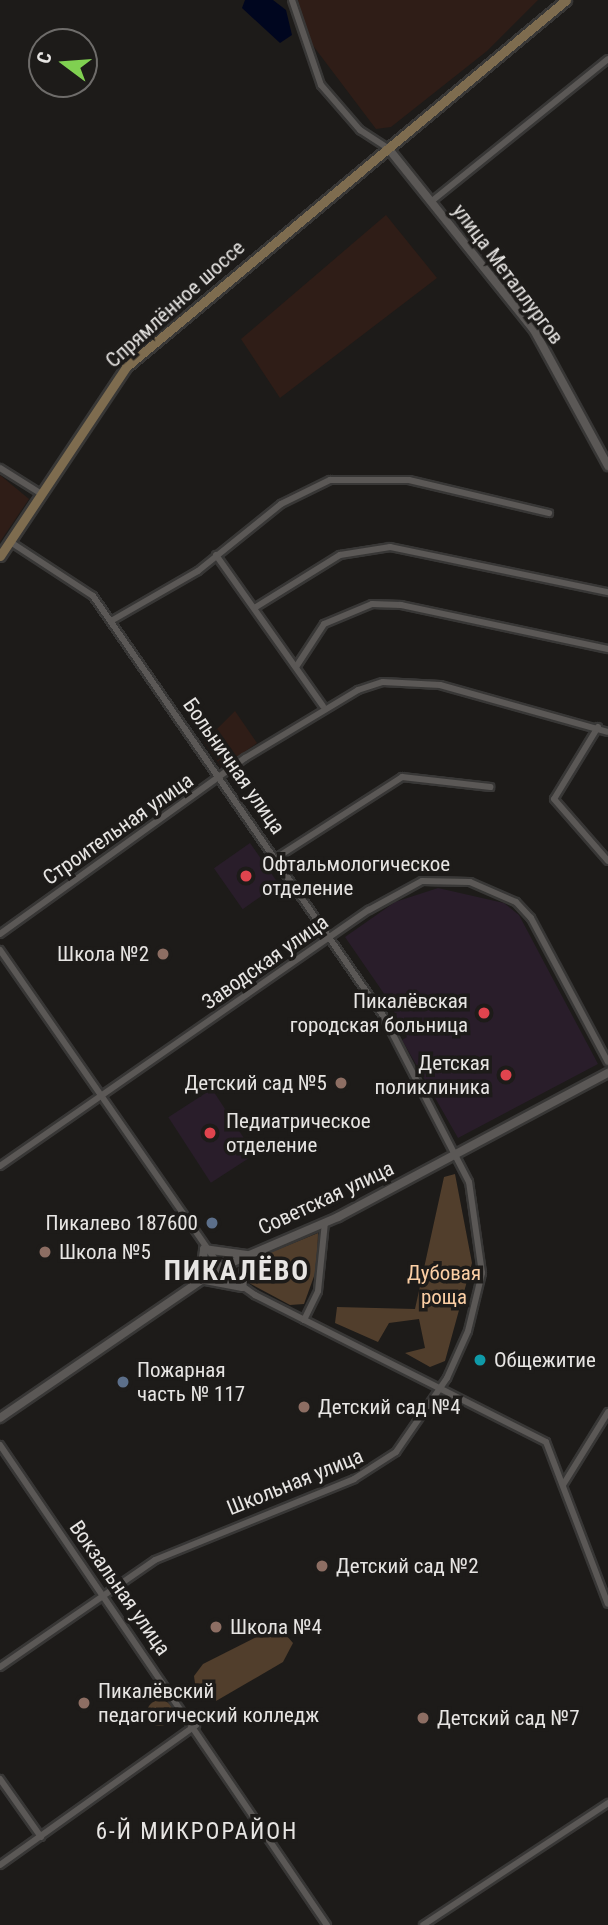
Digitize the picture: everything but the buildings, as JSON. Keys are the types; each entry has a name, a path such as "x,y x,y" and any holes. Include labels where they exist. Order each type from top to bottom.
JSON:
{"main road":[{"name":"Спрямлённое шоссе","path":"0,555 126,367 566,0"}],"street":[{"path":"292,0 321,85 360,130 388,148"},
{"path":"432,201 608,59"},
{"name":"улица Металлургов","path":"388,148 534,330 608,466"},
{"path":"0,468 40,493"},
{"path":"111,621 160,596 281,505 330,480 351,477 459,489 549,513"},
{"name":"Больничная улица","path":"9,541 85,587 111,621 384,1017 455,1154"},
{"path":"256,607 340,555 390,547 608,592"},
{"path":"216,555 256,607 323,706"},
{"path":"296,667 324,624 380,604 608,649"},
{"name":"Строительная улица","path":"0,934 323,706 383,682 411,681 598,727 608,732"},
{"path":"598,727 554,799 608,861"},
{"path":"276,858 402,777 490,787"},
{"name":"Заводская улица","path":"0,1166 102,1098 331,937 422,881 470,882 504,893 531,918 608,1062"},
{"path":"0,950 219,1268 242,1287 304,1320 546,1442 608,1604"},
{"name":"Советская улица","path":"0,1418 219,1268 325,1222 608,1073"},
{"name":"Школьная улица","path":"0,1667 104,1594 194,1541 377,1468 411,1437 441,1389 468,1331 482,1273 476,1206 455,1154"},
{"path":"304,1320 318,1291 325,1222"},
{"path":"204,1249 247,1255 242,1287"},
{"path":"204,1249 200,1279 242,1287"},
{"path":"563,1485 608,1412"},
{"name":"Вокзальная улица","path":"0,1445 196,1725 327,1925"},
{"path":"0,1865 196,1725"},
{"path":"0,1779 41,1836"},
{"path":"423,1925 608,1803"}],"shaded area":[{"path":"298,0 538,0 487,51 391,127 376,129 308,39"},
{"path":"386,215 437,278 280,398 241,339"},
{"path":"0,475 29,499 0,542"},
{"path":"235,711 257,743 222,768 204,742"},
{"name":"Офтальмологическое отделение","path":"250,843 279,884 243,909 214,868"},
{"name":"Пикалёвская городская больница","path":"438,888 504,903 519,915 598,1064 458,1138 402,1040 407,1037 387,998 345,937 395,902"},
{"name":"Педиатрическое отделение","path":"212,1089 254,1154 211,1183 168,1117"}],"green space":[{"name":"Дубовая роща","path":"455,1174 472,1263 445,1361 430,1367 405,1353 425,1348 419,1319 389,1323 378,1342 335,1323 337,1307 415,1309 444,1177"},
{"path":"318,1233 317,1268 304,1304 290,1305 249,1283 257,1258"},
{"path":"278,1626 293,1643 283,1662 216,1701 196,1691 194,1676 203,1664"},
{"path":"160,1700 169,1704 173,1713 169,1722 160,1726 151,1722 147,1713 151,1704"}],"water":[{"path":"245,0 273,0 286,10 292,35 280,43 242,8"}],"place":[{"name":"Офтальмологическое отделение","path":"246,876"},
{"name":"Школа №2","path":"163,954"},
{"name":"Пикалёвская городская больница","path":"484,1013"},
{"name":"Детская поликлиника","path":"506,1075"},
{"name":"Детский сад №5","path":"341,1083"},
{"name":"Педиатрическое отделение","path":"210,1133"},
{"name":"Пикалево 187600","path":"212,1223"},
{"name":"Школа №5","path":"45,1252"},
{"name":"Общежитие","path":"480,1360"},
{"name":"Пожарная часть № 117","path":"123,1382"},
{"name":"Детский сад №4","path":"304,1407"},
{"name":"Детский сад №2","path":"322,1566"},
{"name":"Школа №4","path":"216,1627"},
{"name":"Пикалёвский педагогический колледж","path":"84,1703"},
{"name":"Детский сад №7","path":"423,1718"}],"district":[{"name":"ПИКАЛЁВО","path":"237,1271"},
{"name":"6-Й МИКРОРАЙОН","path":"197,1832"}]}
